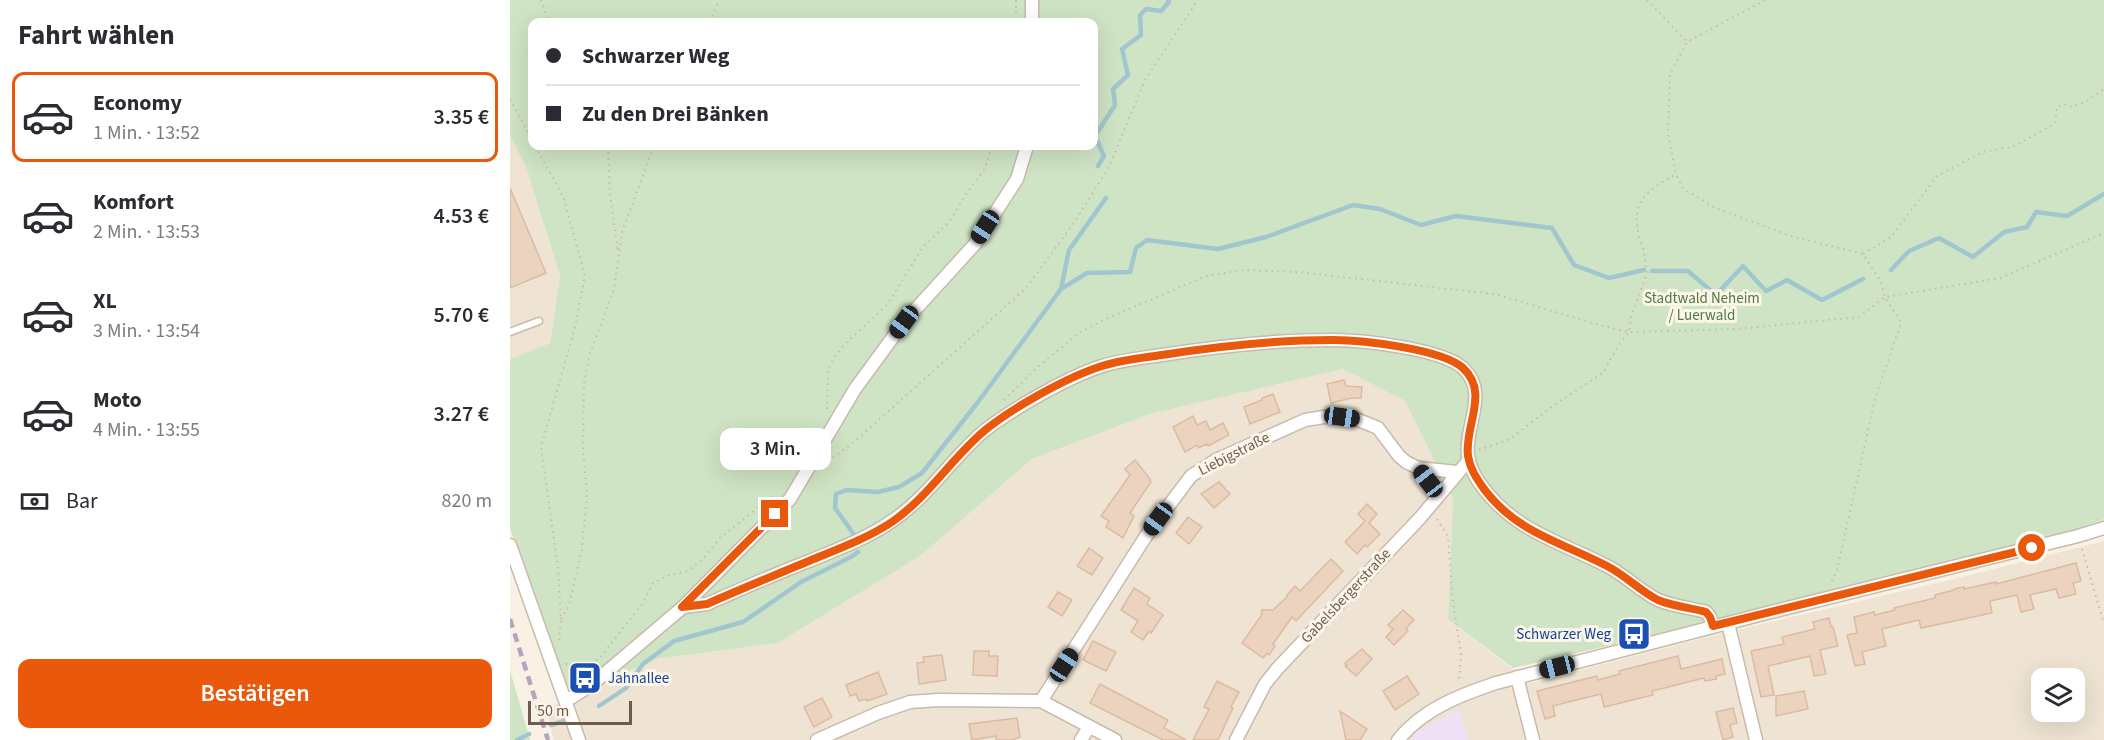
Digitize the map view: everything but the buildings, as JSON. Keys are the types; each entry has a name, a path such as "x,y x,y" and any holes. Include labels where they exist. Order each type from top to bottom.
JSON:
{"street":[{"path":"1032,0 1032,18"},
{"path":"566,701 590,686 682,607 790,499 855,389 904,322 981,234 1017,179 1026,150"},
{"path":"682,607 707,604 862,539 894,520 921,497 982,433 1006,416 1078,376 1123,361 1231,345 1295,340 1373,342 1426,353 1459,365 1474,385 1475,404 1468,457 1473,472 1489,496 1526,528 1610,567 1659,600 1706,612 1713,626"},
{"name":"Liebigstraße","path":"1041,701 1146,536 1184,484 1202,468 1305,420 1330,416 1356,419 1378,428 1399,456 1418,468 1439,495"},
{"name":"Gabelsbergerstraße","path":"1236,740 1271,676 1420,518 1468,457"},
{"path":"1418,468 1458,472"},
{"path":"1398,740 1424,715 1459,697 1517,677 2104,528"},
{"path":"510,545 579,740"},
{"path":"1728,623 1756,740"},
{"path":"1517,677 1533,740"},
{"path":"817,740 878,713 910,702 938,699 1041,701 1115,740"},
{"path":"1081,740 1089,727"}],"lane":[{"path":"510,332 539,321"}],"path":[{"path":"541,0 547,18"},
{"path":"712,18 719,0"},
{"path":"1016,0 1016,18"},
{"path":"828,461 853,443 1026,288 1076,220 1109,166 1145,80 1198,0"},
{"path":"1647,0 1687,42"},
{"path":"1765,0 1687,42 1670,74 1668,133 1676,174 1683,188 1715,208 1794,237 1863,254 1880,280 1885,297 1901,323 1875,399 1837,570 1824,600"},
{"path":"1863,254 1891,237 1937,177 1983,152 2015,146 2055,123 2057,107 2064,104 2072,107 2087,101 2104,89"},
{"path":"510,99 528,133"},
{"path":"538,150 563,196 585,276 574,331 542,447 558,568 560,627"},
{"path":"608,150 610,193 619,255"},
{"path":"561,619 569,606 582,549 587,494 583,450 584,384 587,366 614,290 622,232 653,150"},
{"path":"827,413 828,369 834,358 845,344 887,305 923,247 949,222 984,170 990,150"},
{"path":"1468,457 1510,439 1554,405 1603,373 1629,332 1632,313 1648,271 1643,259 1637,218 1641,201 1647,192 1676,174"},
{"path":"999,405 1040,364 1089,327 1206,276 1227,272 1298,272 1487,292 1508,296 1629,332 1737,329 1859,317 1885,297 2001,278 2104,233"},
{"path":"560,664 586,663 599,659 643,603 653,583 670,575 688,571 704,558 720,538 779,491"},
{"path":"1436,518 1442,524 1448,537 1453,604 1461,653 1459,697"},
{"path":"2078,536 2104,624"}],"shaded area":[{"path":"510,136 526,167 560,276 550,343 510,359"},
{"path":"1343,369 1405,401 1453,499 1448,619 1531,683 1711,636 2104,541 2104,740 554,740 546,709 657,659 778,643 920,556 1032,459 1150,414"},
{"path":"1460,709 1468,740 1411,740 1416,732"}],"green space":[{"name":"Stadtwald Neheim / Luerwald","path":"510,0 2104,0 2104,519 2076,530 1821,596 1513,668 1448,619 1453,499 1405,401 1343,369 1150,414 1032,459 920,556 778,643 657,659 573,695 560,679 547,634 510,528 510,359 550,343 560,276 526,167 510,136"},
{"path":"510,670 530,740 510,740"}],"waterway":[{"path":"1098,131 1115,105 1113,89 1128,75 1122,49 1141,35 1140,15 1146,9 1161,11 1169,2 1168,0"},
{"path":"1098,143 1104,156 1098,166"},
{"path":"1891,270 1909,251 1939,238 1973,257 2004,232 2027,227 2036,212 2067,216 2104,194"},
{"path":"1061,289 1069,250 1106,198"},
{"path":"855,536 835,508 836,494 847,490 878,492 899,487 922,473 978,402 1061,289 1087,273 1130,272 1136,248 1147,240 1218,249 1266,237 1353,205 1380,209 1421,225 1456,216 1552,228 1574,265 1609,278 1644,270"},
{"path":"1652,271 1688,271 1716,295 1743,266 1766,291 1787,280 1822,300 1863,279"},
{"path":"599,706 626,688 643,664 674,641 743,622 801,582 858,552"},
{"path":"551,725 564,721"},
{"path":"517,740 529,734"}],"railway":[{"path":"510,619 548,740"}],"place":[{"name":"Schwarzer Weg","path":"1634,634"},
{"name":"Jahnallee","path":"585,678"}],"route":[{"path":"775,514 682,607 707,604 862,539 894,520 921,497 969,445 994,424 1016,409 1090,370 1111,363 1241,344 1338,340 1394,345 1446,359 1459,365 1472,379 1475,391 1468,443 1470,466 1489,496 1526,528 1610,567 1659,600 1706,612 1713,626 2032,548"}]}
